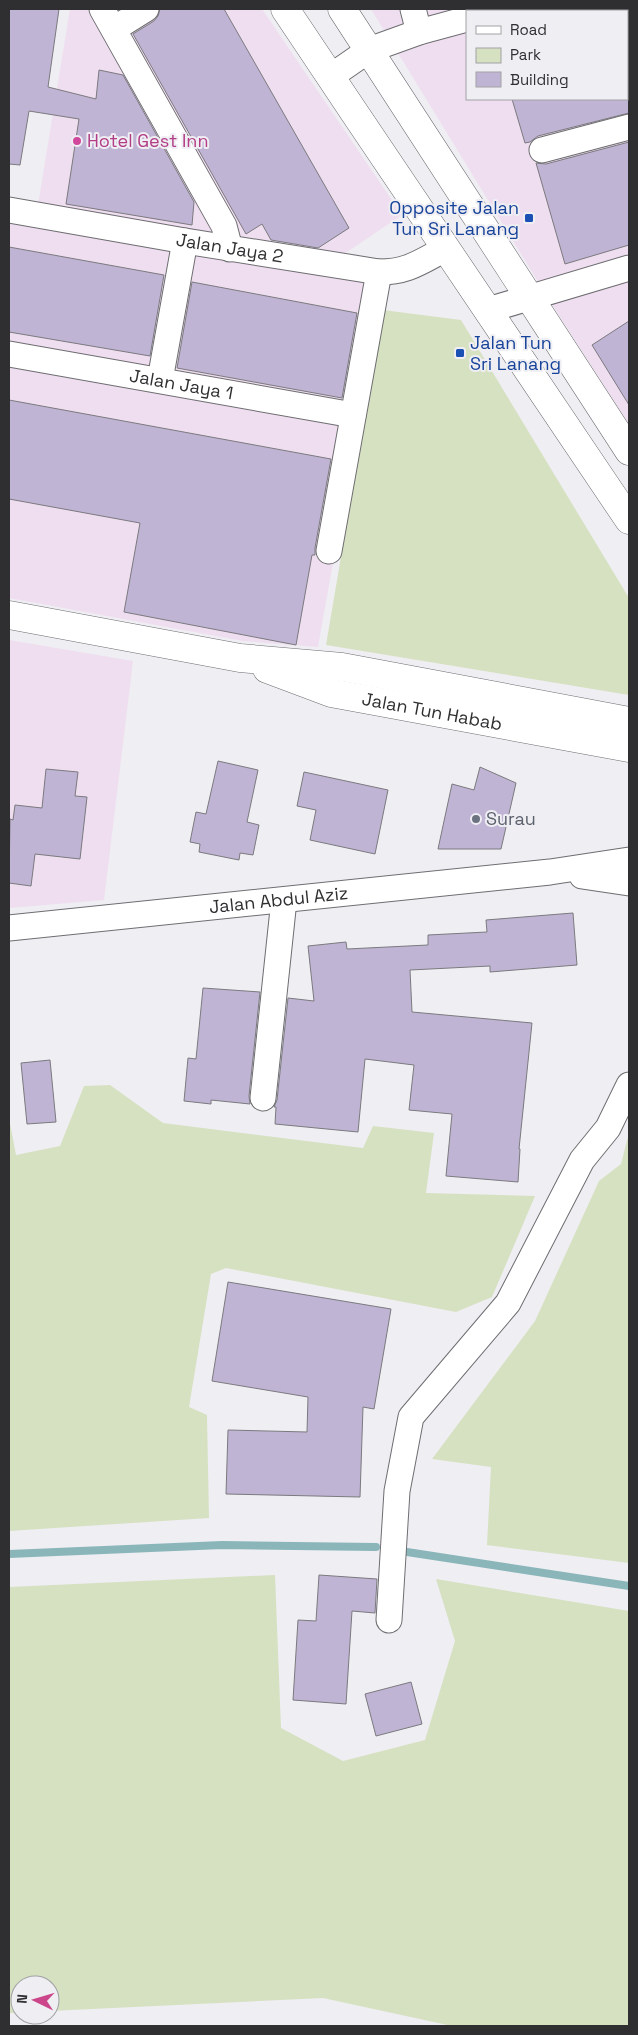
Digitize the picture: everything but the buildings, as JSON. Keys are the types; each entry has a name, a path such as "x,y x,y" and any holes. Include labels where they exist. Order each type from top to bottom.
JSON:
{"main road":[{"path":"285,9 629,520"},
{"path":"342,9 629,451"},
{"name":"Jalan Tun Habab","path":"9,615 240,658 342,666 629,722"},
{"name":"Jalan Tun Habab","path":"240,658 331,693 629,748"},
{"path":"525,701 590,701 629,705"}],"street":[{"path":"146,9 108,19 224,226 230,249"},
{"path":"492,10 502,9"},
{"path":"330,77 416,20 466,19"},
{"path":"542,150 629,127"},
{"name":"Jalan Jaya 2","path":"9,210 230,249 378,272 405,270 445,249"},
{"path":"160,380 185,241"},
{"path":"488,310 629,268"},
{"path":"329,551 378,272"},
{"name":"Jalan Jaya 1","path":"9,354 353,415"},
{"path":"550,872 629,860"},
{"path":"550,872 629,883"},
{"name":"Jalan Abdul Aziz","path":"9,928 550,872"},
{"path":"263,1098 284,900"},
{"path":"389,1620 397,1491 411,1417 508,1303 582,1160 608,1128 629,1085"}],"shaded area":[{"path":"70,9 262,9 402,215 341,256 38,205"},
{"path":"371,9 629,9 629,424 551,303"},
{"path":"9,219 383,282 318,647 243,641 9,598"},
{"path":"9,640 133,661 104,900 9,908"}],"green space":[{"path":"383,310 461,320 629,598 629,695 326,645"},
{"path":"110,1085 163,1123 363,1148 373,1126 434,1133 426,1193 535,1196 492,1297 456,1312 226,1268 211,1274 189,1407 207,1415 209,1518 9,1531 9,1118 16,1155 60,1146 84,1086"},
{"path":"629,1133 629,1563 487,1545 491,1467 432,1459 535,1321 599,1181 621,1164"},
{"path":"275,1575 281,1728 343,1761 425,1740 455,1641 436,1579 629,1611 629,2026 452,2026 323,1998 60,2011 60,1975 10,1975 9,2013 9,1587"}],"waterway":[{"path":"9,1554 222,1545 376,1547"},
{"path":"407,1552 629,1586"}],"place":[{"name":"Hotel Gest Inn","path":"77,141"},
{"name":"Opposite Jalan Tun Sri Lanang","path":"529,218"},
{"name":"Jalan Tun Sri Lanang","path":"460,353"},
{"name":"Surau","path":"476,819"}]}
